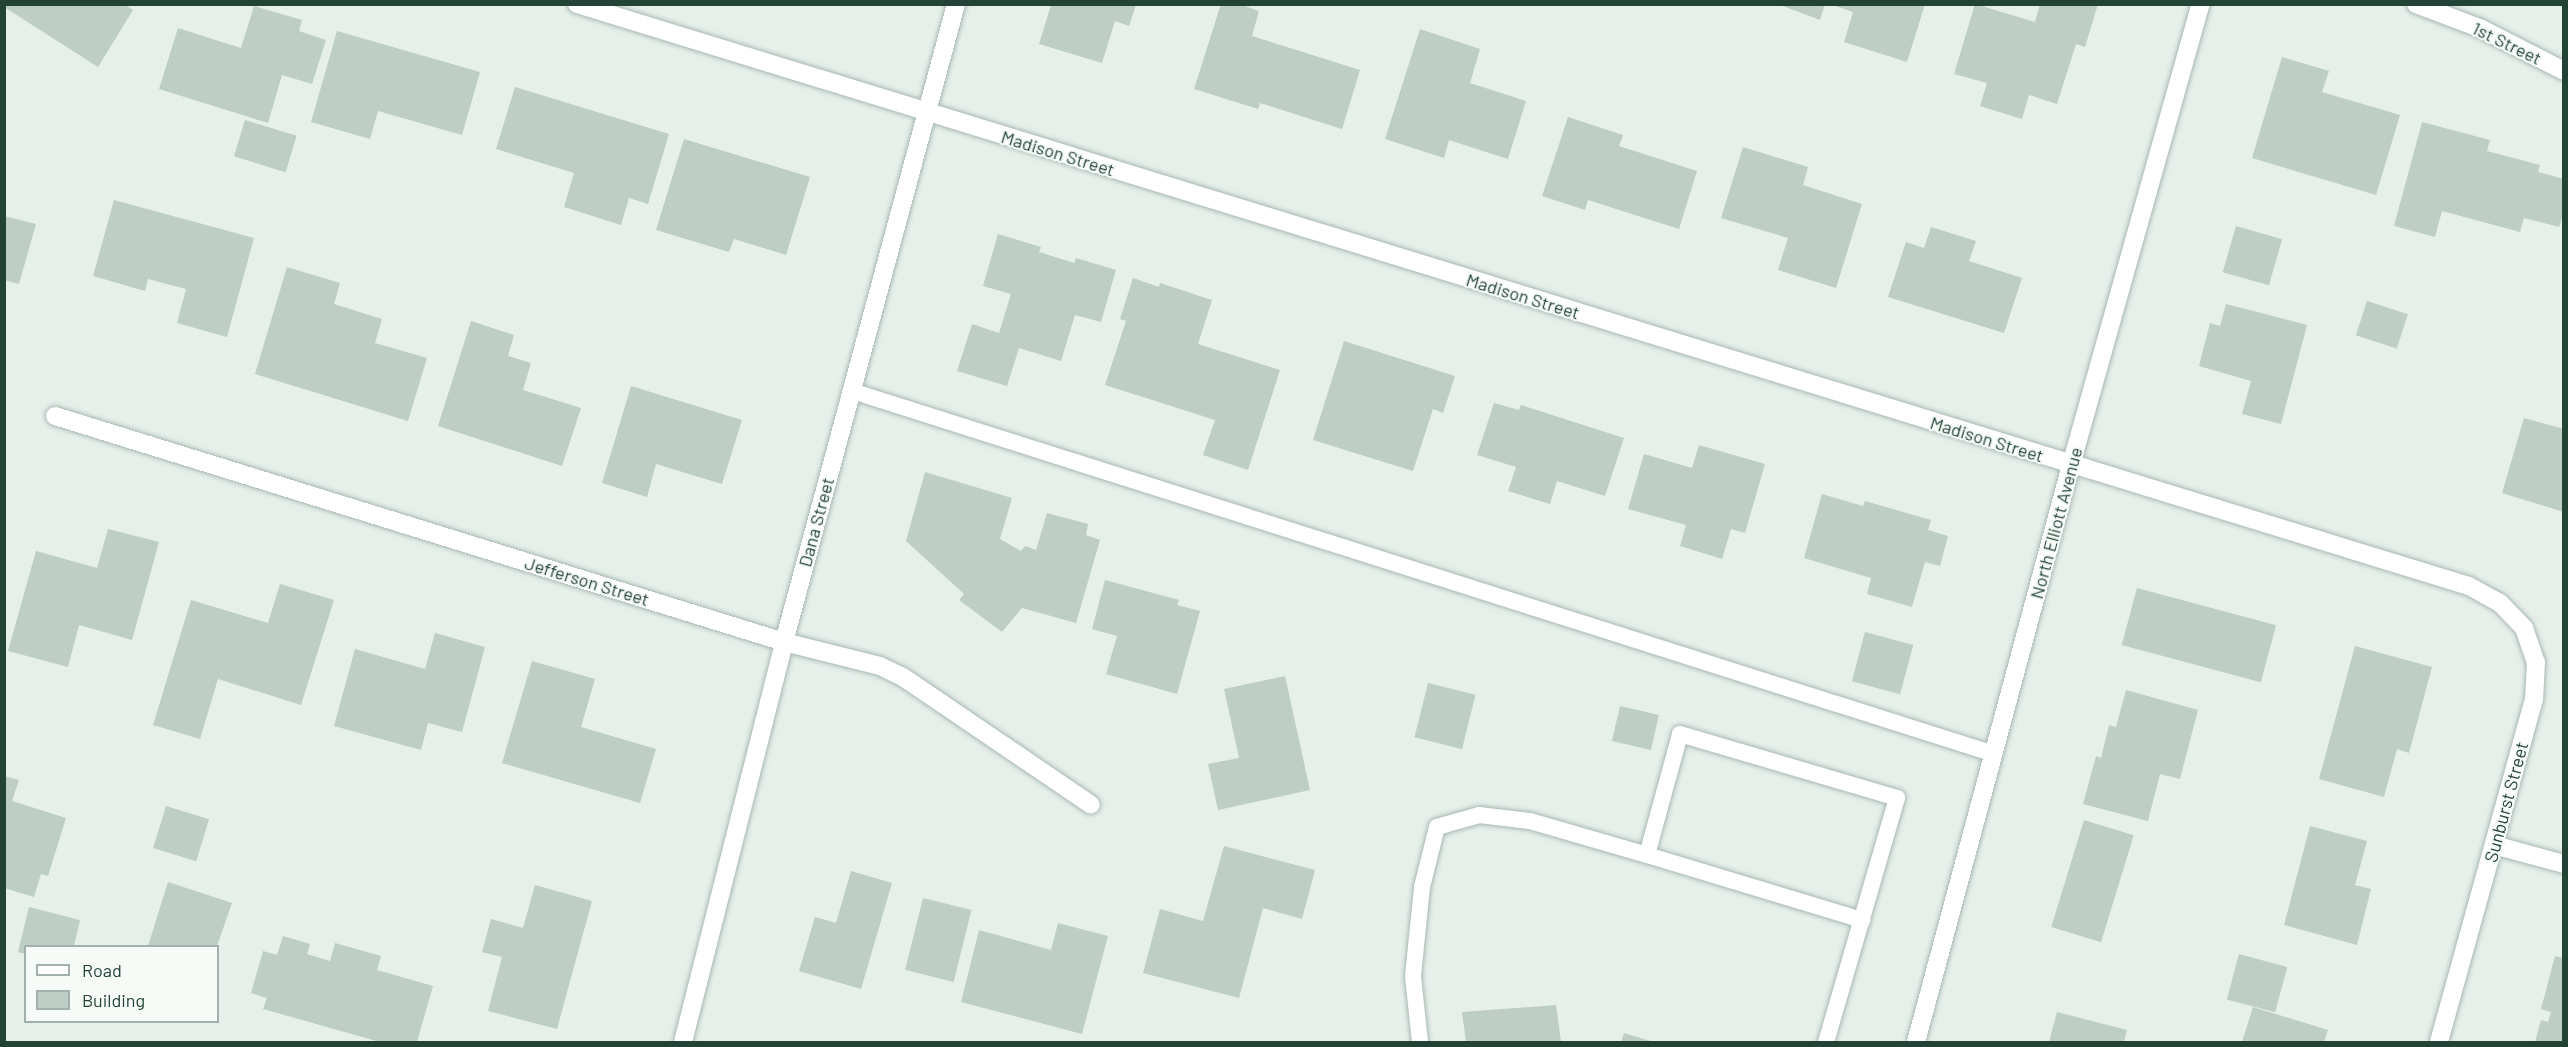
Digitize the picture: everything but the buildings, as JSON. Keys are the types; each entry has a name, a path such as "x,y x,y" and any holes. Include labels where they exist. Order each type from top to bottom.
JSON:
{"street":[{"name":"Madison Street","path":"577,4 2469,586"},
{"name":"Dana Street","path":"683,1042 784,642 957,4"},
{"name":"North Elliott Avenue","path":"1916,1042 2071,465 2201,4"},
{"name":"1st Street","path":"2416,4 2482,29 2564,71"},
{"name":"Jefferson Street","path":"55,416 784,642 880,666 903,677 1091,805"},
{"name":"Sunburst Street","path":"2439,1042 2534,699 2536,662 2524,628 2500,603 2469,586"},
{"path":"2494,845 2564,864"}],"lane":[{"path":"852,391 1994,754"},
{"path":"1647,855 1680,734 1897,798 1826,1042"},
{"path":"1420,1042 1413,976 1422,887 1437,827 1479,815 1520,820 1647,855 1862,920"}]}
